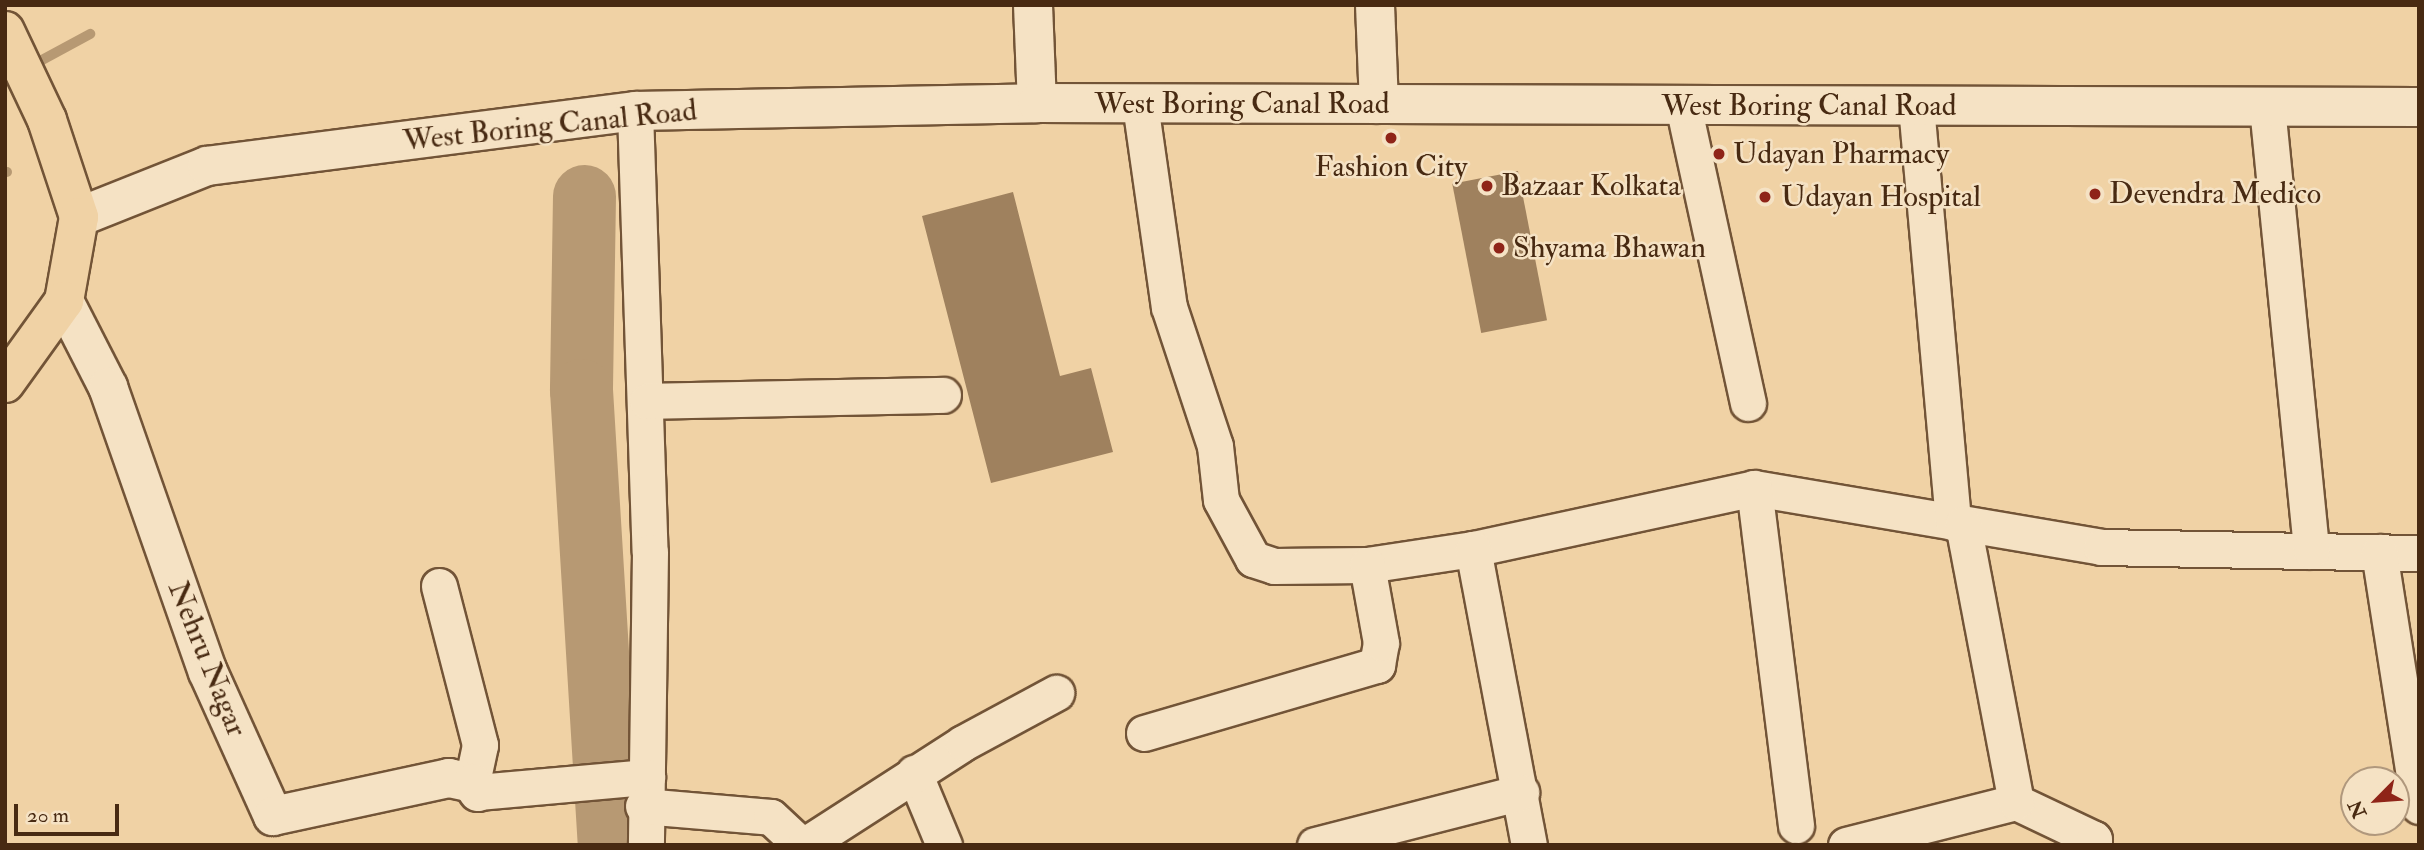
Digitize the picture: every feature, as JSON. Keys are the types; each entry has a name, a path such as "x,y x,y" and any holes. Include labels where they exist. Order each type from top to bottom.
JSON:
{"main road":[{"path":"1033,5 1037,103"},
{"path":"1375,5 1379,104"},
{"path":"5,383 64,301 79,217 47,120 9,40"},
{"name":"West Boring Canal Road","path":"79,217 207,166 635,111 1037,103 2419,107"},
{"name":"Nehru Nagar","path":"64,301 108,387 208,672 275,830 449,778 475,787"}],"street":[{"path":"1140,104 1169,307 1214,446 1221,500 1236,537 1253,559 1275,566 1367,565 1473,549 1754,488 2101,547 2419,553"},
{"path":"1683,105 1748,403"},
{"path":"1916,106 1958,523 2016,802"},
{"path":"2267,107 2311,551"},
{"path":"635,111 647,401 646,845"},
{"path":"647,401 943,395"},
{"path":"1754,488 1796,825"},
{"path":"1473,549 1529,845"},
{"path":"2379,552 2419,806"},
{"path":"1144,733 1377,665 1381,643 1367,565"},
{"path":"439,586 480,745 475,787 571,785 612,778 645,792 771,817 803,845 914,773 1056,693"},
{"path":"914,773 944,845"},
{"path":"1314,845 1521,792"},
{"path":"1846,845 2016,802 2094,839 2094,845"}],"building":[{"name":"Shyama Bhawan","path":"1518,171 1547,320 1481,333 1452,184"},
{"path":"1013,192 1060,376 1091,368 1113,452 991,483 922,216"}],"waterway":[{"path":"5,80 90,34"},
{"path":"584,196 581,390 609,845"}],"place":[{"name":"Fashion City","path":"1391,138"},
{"name":"Udayan Pharmacy","path":"1719,154"},
{"name":"Bazaar Kolkata","path":"1487,186"},
{"name":"Devendra Medico","path":"2095,194"},
{"name":"Udayan Hospital","path":"1765,197"},
{"name":"Shyama Bhawan","path":"1499,248"}]}
